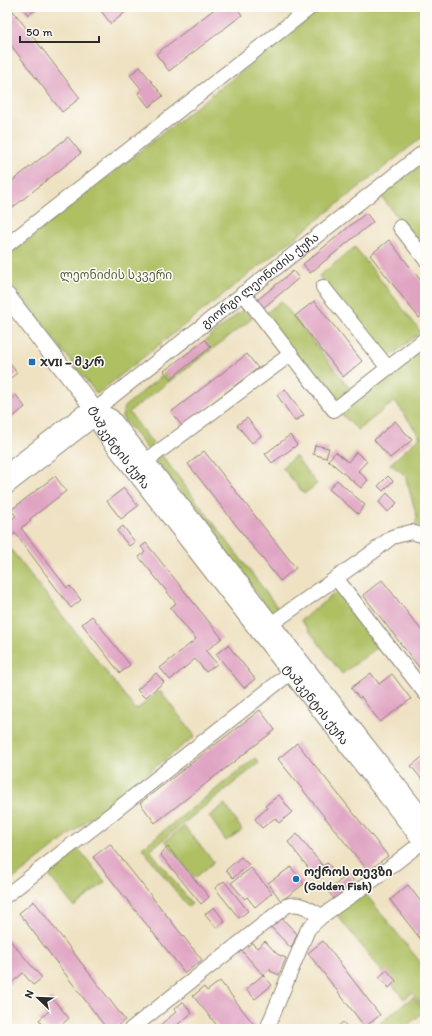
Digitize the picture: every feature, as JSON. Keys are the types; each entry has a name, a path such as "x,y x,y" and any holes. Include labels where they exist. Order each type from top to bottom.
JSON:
{"main road":[{"path":"7,296 95,410"},
{"name":"ტაშკენტის ქუჩა","path":"95,410 112,418 425,821"},
{"name":"ტაშკენტის ქუჩა","path":"95,410 101,426 108,437 290,673 424,842"}],"street":[{"path":"7,245 306,9"},
{"name":"გიორგი ლეონიძის ქუჩა","path":"7,471 82,413 95,410 425,150"},
{"path":"400,227 425,259"},
{"path":"323,288 388,368"},
{"path":"244,293 334,410 425,339"},
{"path":"146,461 291,354"},
{"name":"გიორგი ლეონიძის ქუჩა","path":"7,487 90,423 95,410"},
{"path":"271,624 392,537 410,532 425,536"},
{"path":"336,578 425,693"},
{"path":"7,894 290,673"},
{"path":"267,1029 308,929 322,916 424,842"},
{"path":"132,1029 286,906 293,904 301,905 322,916"}],"green space":[{"name":"ლეონიძის სკვერი","path":"323,7 425,7 425,135 97,394 7,280 7,256"},
{"path":"425,162 425,182 420,186 425,192 425,253 381,196"},
{"path":"355,247 421,332 385,361 319,276"},
{"path":"281,301 351,390 334,404 264,315"},
{"path":"245,308 252,319 129,412 278,608 271,614 202,519 122,417 125,406"},
{"path":"425,347 425,528 415,526 417,517 405,475 390,464 420,437 395,401 358,430 340,413"},
{"path":"295,456 317,484 304,494 282,467"},
{"path":"9,547 136,710 160,691 195,736 7,884 7,549"},
{"path":"340,589 382,644 342,674 301,620"},
{"path":"255,758 259,763 150,850 192,904 188,907 142,848"},
{"path":"225,804 242,830 226,841 209,816"},
{"path":"184,826 214,862 195,878 165,841"},
{"path":"78,848 105,882 74,907 47,873"},
{"path":"361,888 425,968 425,1009 412,993 404,999 333,910"},
{"path":"413,997 425,1011 403,1029 385,1029 380,1023"}],"building":[{"path":"7,7 10,7 80,98 62,112 7,40"},
{"path":"22,7 37,7 38,8 28,15"},
{"path":"98,7 126,7 128,10 111,24"},
{"path":"217,7 236,7 242,15 169,71 156,54"},
{"path":"140,67 163,96 149,107 138,93 142,90 130,75"},
{"path":"68,137 81,153 7,212 7,185"},
{"path":"366,213 373,222 310,273 303,264"},
{"path":"389,240 425,286 425,313 419,318 370,255"},
{"path":"293,271 299,278 262,309 256,301"},
{"path":"314,301 362,361 343,377 295,316"},
{"path":"205,340 211,347 170,379 164,371"},
{"path":"247,354 258,368 182,426 171,412"},
{"path":"7,359 17,373 7,381"},
{"path":"285,389 304,415 295,421 277,395"},
{"path":"16,395 25,407 7,422 7,402"},
{"path":"247,418 261,436 252,443 237,425"},
{"path":"395,421 412,440 390,458 374,440"},
{"path":"290,435 297,445 272,463 265,454"},
{"path":"315,445 329,448 326,458 313,454"},
{"path":"204,451 296,568 280,581 188,464"},
{"path":"336,452 348,462 356,452 367,461 358,471 368,480 361,488 328,460"},
{"path":"55,476 66,491 30,519 31,521 21,528 67,588 70,586 81,600 71,608 15,533 7,539 7,522 16,516 11,510"},
{"path":"388,476 393,481 383,491 378,486"},
{"path":"337,480 365,505 358,514 329,489"},
{"path":"124,488 138,506 121,519 107,501"},
{"path":"387,493 397,503 388,512 379,502"},
{"path":"123,526 135,542 129,546 117,531"},
{"path":"146,543 222,638 206,651 217,664 206,672 195,659 170,680 160,668 196,639 170,608 176,603 139,557 145,552 141,547"},
{"path":"382,580 425,635 425,675 363,595"},
{"path":"92,616 130,665 120,673 82,624"},
{"path":"228,645 255,679 244,688 216,654"},
{"path":"156,673 164,682 145,698 137,690"},
{"path":"371,673 379,684 392,674 411,699 380,722 361,697 359,698 351,688"},
{"path":"260,710 275,730 155,823 140,803"},
{"path":"297,743 388,856 368,871 278,759"},
{"path":"425,755 425,783 411,766"},
{"path":"279,795 292,812 279,823 275,818 262,828 255,819 267,808 265,806"},
{"path":"297,834 323,866 327,863 332,868 318,880 288,842"},
{"path":"110,844 202,960 185,973 93,857"},
{"path":"168,847 209,897 201,904 160,854"},
{"path":"241,857 249,865 233,878 226,870"},
{"path":"291,867 304,884 281,901 268,883"},
{"path":"251,868 272,893 255,907 247,897 245,899 231,883"},
{"path":"348,874 355,882 334,899 328,891"},
{"path":"224,881 248,911 239,918 215,888"},
{"path":"408,885 425,907 425,945 390,900"},
{"path":"34,901 125,1020 113,1029 107,1029 19,913"},
{"path":"214,907 225,922 217,928 205,914"},
{"path":"280,916 297,934 291,948 269,925"},
{"path":"7,937 42,978 33,985 23,973 9,985 7,983 7,957 9,956 7,953"},
{"path":"265,941 277,954 286,958 279,975 270,971 271,968 263,975 241,950 251,942 257,948"},
{"path":"323,941 380,1015 365,1027 308,953"},
{"path":"387,970 396,981 389,988 379,977"},
{"path":"263,975 272,985 255,999 246,989"},
{"path":"220,981 256,1027 254,1029 220,1029 193,996 204,987 207,991"},
{"path":"51,997 69,1018 59,1027 60,1029 47,1029 39,1020 49,1011 43,1005"},
{"path":"183,1002 192,1013 172,1029 155,1029 176,1012 174,1009"},
{"path":"343,1022 349,1029 336,1028"}],"place":[{"name":"XVII – მკ/რ","path":"32,362"},
{"name":"ოქროს თევზი (Golden Fish)","path":"296,879"}]}
